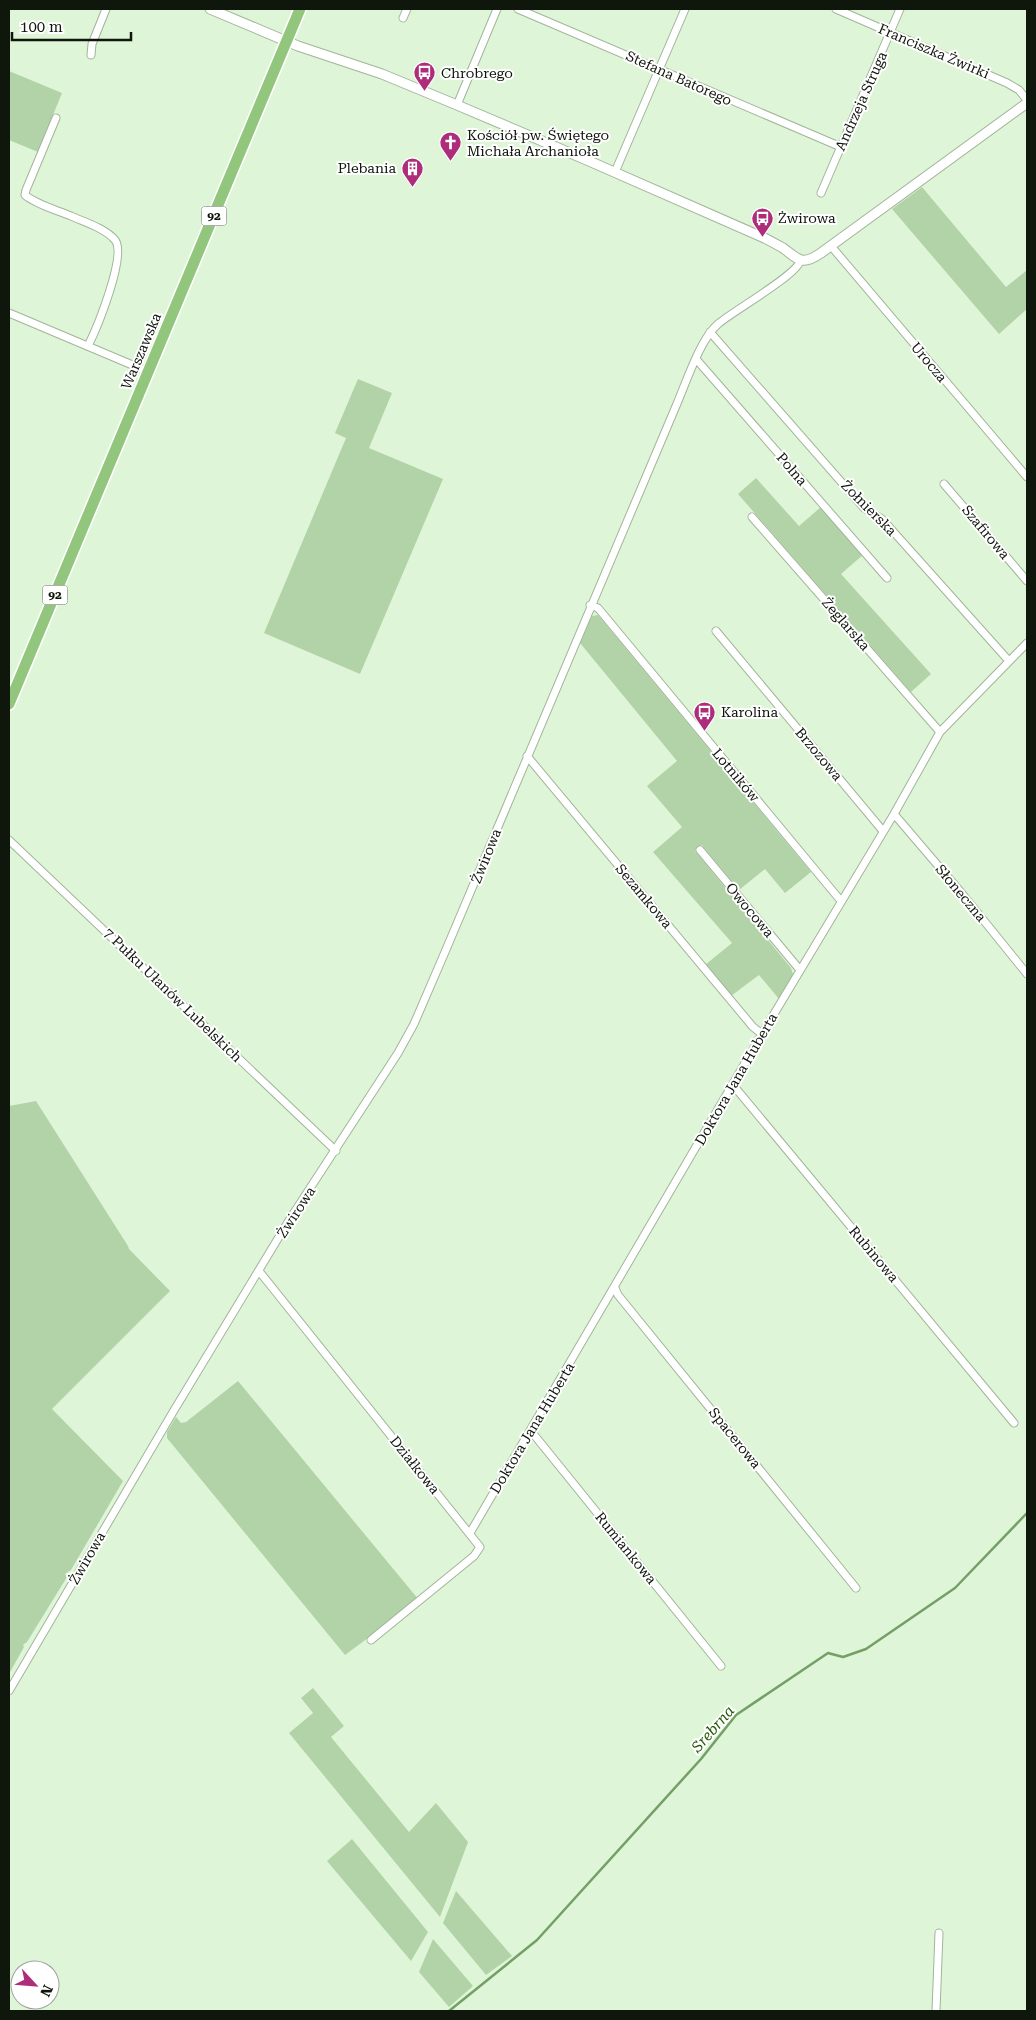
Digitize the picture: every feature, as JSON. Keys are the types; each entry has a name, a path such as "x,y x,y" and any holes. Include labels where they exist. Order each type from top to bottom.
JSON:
{"main road":[{"name":"Warszawska","path":"9,704 300,9"}],"street":[{"path":"92,55 92,44 106,9"},
{"path":"210,9 287,42 382,74 615,172 771,241 800,261"},
{"path":"403,18 407,9"},
{"path":"457,105 498,9"},
{"name":"Stefana Batorego","path":"518,9 841,147"},
{"path":"615,172 685,9"},
{"name":"Franciszka Żwirki","path":"836,9 1007,82 1019,90 1027,102"},
{"name":"Andrzeja Struga","path":"821,193 900,9"},
{"name":"Żwirowa","path":"9,1691 173,1412 259,1271 398,1053 414,1024 590,605 696,360 710,332 720,322 787,276 799,265 800,261 813,259 1027,102"},
{"path":"56,118 26,190 26,195 99,228 114,239 118,252 110,288 88,346"},
{"name":"Urocza","path":"831,246 1027,477"},
{"path":"9,313 149,372"},
{"name":"Żołnierska","path":"710,332 864,508 882,519 1008,661"},
{"name":"Polna","path":"696,360 888,578"},
{"name":"Szafirowa","path":"944,484 1027,581"},
{"name":"Żeglarska","path":"752,517 940,732"},
{"name":"Lotników","path":"590,605 598,608 841,901"},
{"name":"Brzozowa","path":"716,631 884,831"},
{"name":"Doktora Jana Huberta","path":"470,1533 762,1034 894,814 940,732 1008,661 1027,644"},
{"name":"Sezamkowa","path":"527,756 753,1027 762,1034"},
{"name":"Słoneczna","path":"894,814 1027,974"},
{"name":"7 Pułku Ułanów Lubelskich","path":"9,840 336,1151"},
{"name":"Owocowa","path":"700,850 800,970"},
{"name":"Rubinowa","path":"733,1085 1014,1423"},
{"name":"Działkowa","path":"259,1271 480,1546 474,1556 371,1640"},
{"name":"Spacerowa","path":"614,1288 856,1588"},
{"name":"Rumiankowa","path":"531,1431 720,1666"},
{"path":"936,2011 939,1934"}],"green space":[{"path":"9,71 62,93 38,152 9,140"},
{"path":"922,187 1006,287 1027,270 1027,309 999,334 892,209"},
{"path":"358,379 392,393 369,448 443,479 360,674 264,633 346,438 335,433"},
{"path":"756,478 799,526 822,506 864,554 841,574 931,674 911,692 738,494"},
{"path":"598,615 811,872 785,893 765,869 739,890 702,845 695,851 791,968 793,974 779,999 759,975 731,996 705,965 732,943 653,852 682,827 647,786 677,761 580,643 592,616"},
{"path":"36,1101 129,1249 170,1291 52,1409 123,1481 71,1570 65,1574 67,1577 27,1642 23,1645 24,1647 9,1674 9,1106"},
{"path":"238,1381 419,1600 345,1655 167,1438 167,1432 176,1417 181,1423 186,1422"},
{"path":"313,1688 344,1726 331,1737 409,1832 436,1803 468,1842 440,1917 289,1733 313,1713 301,1698"},
{"path":"352,1839 428,1932 411,1961 327,1861"},
{"path":"456,1891 512,1956 486,1975 443,1923"},
{"path":"433,1939 473,1986 449,2007 419,1972"}],"waterway":[{"name":"Srebrna","path":"449,2011 537,1940 701,1759 736,1715 828,1653 843,1657 866,1649 955,1588 1027,1513"}],"place":[{"name":"Chrobrego","path":"425,92"},
{"name":"Kościół pw. Świętego Michała Archanioła","path":"451,162"},
{"name":"Plebania","path":"412,187"},
{"name":"Żwirowa","path":"762,237"},
{"name":"Karolina","path":"705,731"}]}
